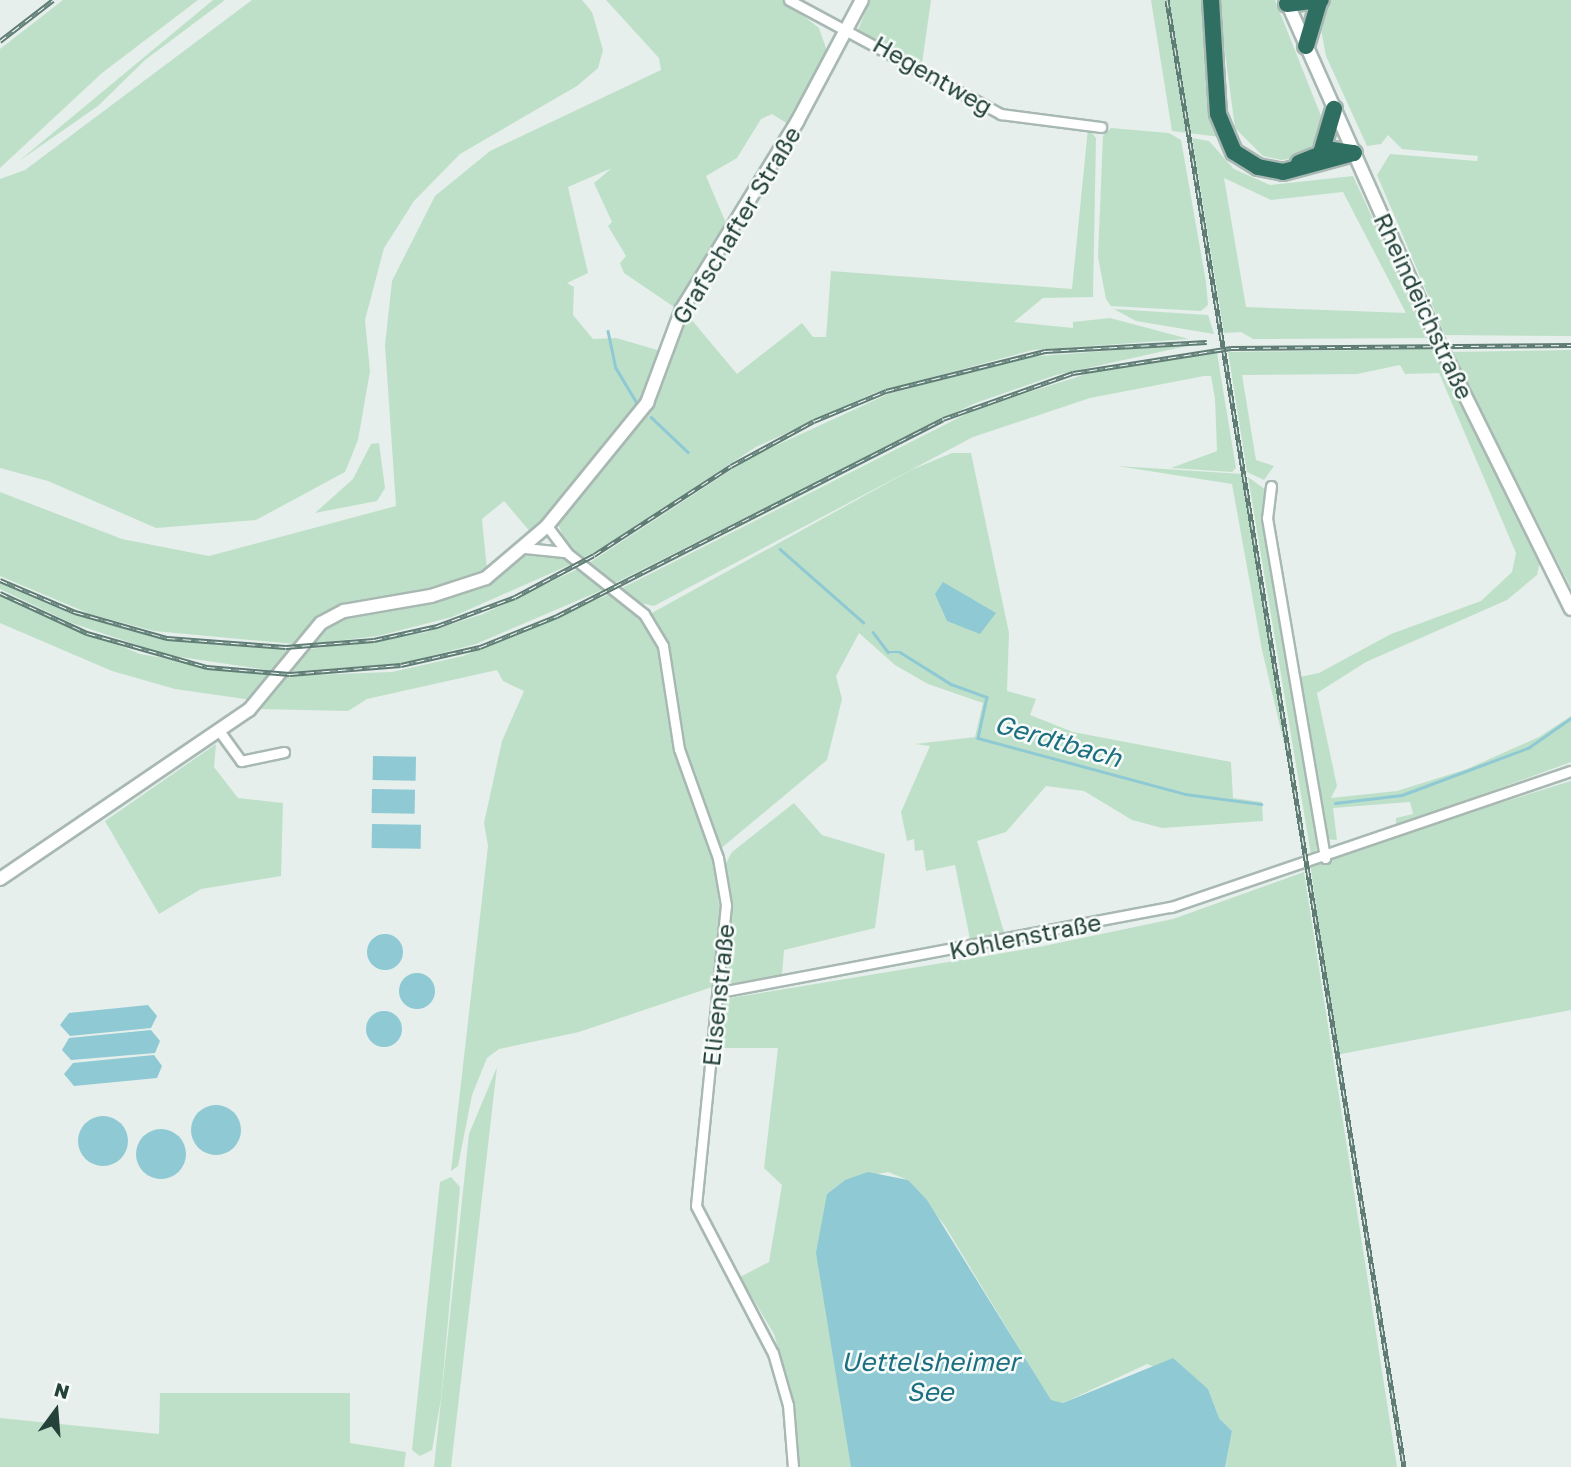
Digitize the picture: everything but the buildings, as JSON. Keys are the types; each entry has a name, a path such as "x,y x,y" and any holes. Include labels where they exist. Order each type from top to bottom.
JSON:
{"highway":[{"path":"1211,0 1219,101 1228,144 1258,167 1297,171 1354,153"},
{"path":"1289,1 1320,1 1306,46"},
{"path":"1219,101 1236,140 1261,160 1296,164 1321,153 1354,153"},
{"path":"1321,153 1334,109"}],"main road":[{"name":"Grafschafter Straße","path":"0,879 220,733 248,710 321,623 344,611 460,588 486,578 525,548 547,526 639,416 696,282 743,213 849,29 862,0"},
{"name":"Rheindeichstraße","path":"1289,1 1306,46 1434,333 1571,609"}],"street":[{"name":"Hegentweg","path":"789,0 849,29 1001,114 1101,127"},
{"path":"1271,486 1267,518 1325,858"},
{"name":"Elisenstraße","path":"547,526 567,553 644,614 663,646 679,748 724,880 720,992 696,1206 773,1353 788,1405 793,1467"},
{"path":"525,548 567,553"},
{"path":"220,733 241,761 284,752"},
{"name":"Kohlenstraße","path":"720,992 1171,907 1325,858 1571,771"}],"green space":[{"path":"63,0 198,0 102,73 0,168 0,49"},
{"path":"213,0 225,0 145,60 98,106 19,161"},
{"path":"252,0 582,0 592,12 603,50 598,68 577,86 460,154 414,201 384,248 365,320 370,371 358,440 345,472 256,520 156,528 48,481 0,468 0,179 25,170"},
{"path":"606,0 783,0 819,28 827,51 788,124 772,114 761,119 737,158 706,176 728,228 677,309 624,273 620,263 626,256 608,226 612,222 594,183 612,168 568,187 588,273 567,283 574,287 573,315 593,339 616,338 661,351 651,383 621,431 532,534 504,501 482,519 487,570 467,581 335,608 314,621 295,644 154,631 90,614 0,576 0,492 122,539 209,556 396,506 385,345 392,281 435,196 490,151 661,70 659,58"},
{"path":"870,0 931,0 922,63 858,30"},
{"path":"1151,0 1204,0 1220,137 1172,131"},
{"path":"1218,0 1275,0 1325,126 1305,156 1282,160 1263,156 1235,128"},
{"path":"1327,0 1571,0 1571,336 1445,335 1377,175 1390,154 1477,161 1478,156 1402,149 1388,135 1381,144 1367,146 1326,56 1319,19"},
{"path":"1088,128 1096,138 1093,297 1043,298 1014,322 1073,328 1073,322 1110,318 1189,339 1033,350 874,393 756,447 595,552 579,560 570,552 557,522 652,410 685,312 737,374 802,323 813,337 826,337 831,271 1072,289"},
{"path":"1111,128 1169,133 1181,140 1206,282 1208,305 1201,311 1111,306 1106,299 1098,257 1103,136"},
{"path":"1192,138 1209,141 1234,169 1270,185 1353,176 1428,338 1253,339 1241,332 1224,333","holes":["1224,178 1271,200 1343,192 1406,313 1246,307"]},
{"path":"1114,309 1208,315 1214,334 1136,321"},
{"path":"1196,344 1056,375 973,404 613,584 586,565 751,457 888,394 1027,357"},
{"path":"1433,349 1540,561 1537,575 1507,600 1366,662 1317,693 1337,786 1331,798 1397,791 1467,769 1539,737 1571,716 1571,762 1396,826 1396,818 1413,814 1410,802 1333,808 1337,840 1324,839 1295,678 1319,673 1391,634 1481,601 1512,572 1516,553 1439,373 1405,374 1400,365 1357,374 1242,375 1256,460 1274,466 1264,480 1247,472 1228,352"},
{"path":"1571,350 1571,588 1451,352"},
{"path":"1217,353 1236,468 1232,472 1171,468 1217,451 1215,399 1211,376 1204,376 1090,398 973,437 654,606 636,602 620,589 976,409 1102,369"},
{"path":"379,443 385,488 377,501 315,513 353,479 371,444"},
{"path":"952,453 971,453 1009,633 1007,691 1036,699 1030,715 1073,732 1231,762 1233,798 1262,802 1263,821 1162,828 1132,820 1084,791 1046,786 1006,832 977,841 1004,932 970,939 955,865 926,871 923,850 915,851 914,839 907,841 901,812 930,746 915,744 975,737 983,703 928,684 895,665 859,633 836,676 842,699 827,760 713,855 722,930 715,986 579,1032 499,1049 487,1058 472,1095 458,1166 451,1171 488,846 484,823 502,741 524,691 503,681 497,670 367,699 348,711 259,709 284,676 392,672 463,656 612,593 641,619 911,470"},
{"path":"1117,466 1243,474 1297,798 1262,650 1232,484"},
{"path":"1248,477 1266,490 1264,517 1317,849 1311,855"},
{"path":"530,552 554,552 574,563 452,617 378,636 309,644 324,626 347,616 416,607 486,585"},
{"path":"580,568 607,588 476,644 404,663 288,672 304,650 423,633 483,614"},
{"path":"0,582 77,615 154,637 291,650 275,671 167,655 69,622 0,589"},
{"path":"0,595 140,654 271,676 252,700 175,689 112,671 0,623"},
{"path":"216,744 214,767 238,798 283,803 281,876 201,889 159,914 105,821"},
{"path":"1571,781 1571,1010 1336,1055 1310,862"},
{"path":"794,803 822,835 885,854 875,928 784,950 782,975 733,984 726,978 731,914 724,867 732,852"},
{"path":"1304,872 1397,1467 1225,1467 1232,1431 1219,1418 1208,1389 1147,1364 1063,1403 1051,1401 945,1226 908,1180 888,1172 845,1180 827,1194 851,1467 799,1467 793,1399 774,1334 740,1277 769,1262 782,1185 764,1168 778,1048 719,1048 724,999 1039,947 1173,919"},
{"path":"497,1067 451,1467 434,1467 469,1134"},
{"path":"451,1177 460,1187 441,1399 432,1450 420,1456 412,1450 440,1182"},
{"path":"160,1393 350,1393 350,1443 406,1452 404,1467 0,1467 0,1418 159,1434"}],"water":[{"path":"943,582 996,613 980,634 947,621 935,594"},
{"path":"373,756 416,757 416,781 373,780"},
{"path":"372,789 415,790 415,814 372,813"},
{"path":"372,824 421,825 421,849 372,848"},
{"path":"385,934 398,939 403,952 398,965 385,970 372,965 367,952 372,939"},
{"path":"417,973 430,978 435,991 430,1004 417,1009 404,1004 399,991 404,978"},
{"path":"148,1005 157,1016 151,1028 70,1036 60,1025 69,1013"},
{"path":"384,1011 397,1016 402,1029 397,1042 384,1047 371,1042 366,1029 371,1016"},
{"path":"151,1030 160,1041 155,1053 71,1060 62,1050 69,1038"},
{"path":"154,1055 162,1066 157,1078 74,1086 64,1074 73,1063"},
{"path":"216,1105 234,1112 241,1130 234,1148 216,1155 198,1148 191,1130 198,1112"},
{"path":"103,1116 121,1123 128,1141 121,1159 103,1166 85,1159 78,1141 85,1123"},
{"path":"161,1129 178,1137 186,1154 178,1171 161,1179 144,1171 136,1154 144,1137"},
{"name":"Uettelsheimer See","path":"868,1172 908,1180 927,1200 1051,1400 1063,1403 1173,1358 1208,1389 1219,1418 1232,1431 1225,1467 851,1467 816,1253 827,1194 845,1180"}],"waterway":[{"name":"Gerdtbach","path":"608,331 616,368 637,403"},
{"name":"Gerdtbach","path":"651,417 688,452"},
{"name":"Gerdtbach","path":"780,549 863,622"},
{"name":"Gerdtbach","path":"873,632 888,652 900,652 951,684 987,697 978,738 1185,794 1261,804"},
{"name":"Gerdtbach","path":"1335,803 1402,795 1528,748 1571,718"}],"railway":[{"path":"0,41 53,0"},
{"path":"1167,0 1404,1467"},
{"path":"0,580 75,612 167,638 286,647 374,640 437,626 515,597 594,555 731,466 814,421 886,391 1045,351 1207,342"},
{"path":"0,593 87,633 207,667 290,674 401,665 480,647 557,616 943,419 1073,373 1231,348 1571,345"}]}
